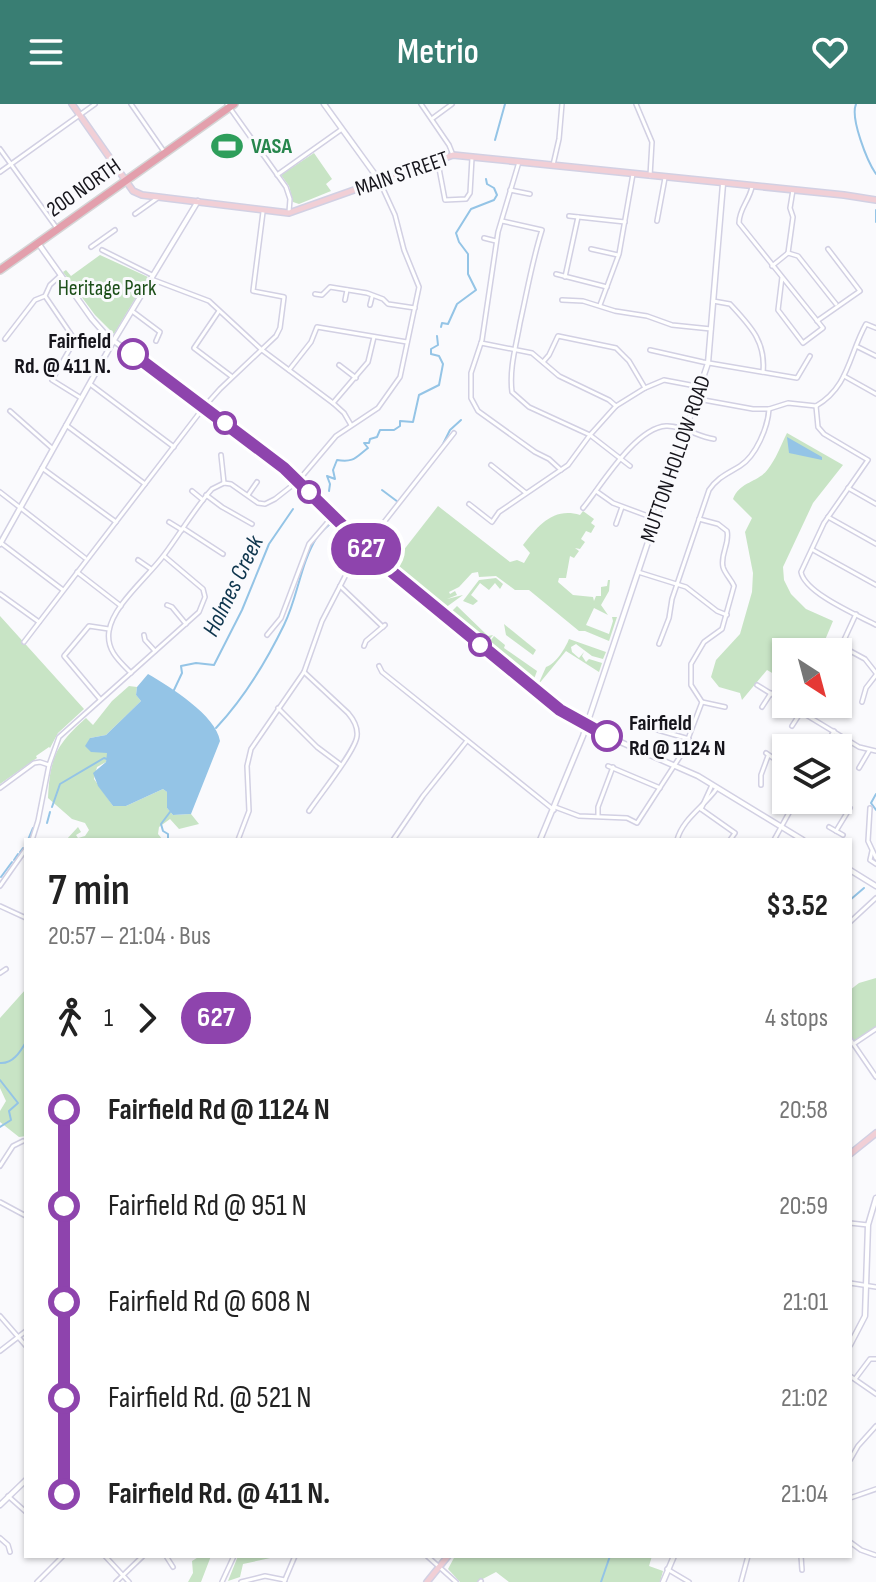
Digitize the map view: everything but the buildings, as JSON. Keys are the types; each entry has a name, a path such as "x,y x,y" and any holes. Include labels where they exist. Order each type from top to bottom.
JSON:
{"main road":[{"path":"72,104 125,181"},
{"name":"200 NORTH","path":"0,270 230,105"},
{"name":"MAIN STREET","path":"125,181 133,191 159,197 289,213 453,155 876,200"},
{"path":"852,1152 876,1135"},
{"path":"427,1582 447,1558"}],"street":[{"path":"0,172 95,104"},
{"path":"131,104 165,153"},
{"path":"131,673 112,653 108,641 109,629 121,606 164,556 206,495 224,483 237,486 258,503 265,504 298,481 336,436 378,408 404,369 419,293 418,280 379,180 324,104"},
{"path":"421,104 453,155"},
{"path":"431,119 452,104"},
{"path":"553,165 562,104"},
{"path":"636,104 652,142 650,176"},
{"path":"230,105 286,187 290,199 289,213"},
{"path":"277,175 342,129"},
{"path":"0,149 57,230"},
{"path":"437,159 445,200 466,199 470,193 472,156"},
{"path":"519,162 496,241 481,343 471,373 472,404 561,470"},
{"path":"600,306 618,255 633,174"},
{"path":"657,221 665,178"},
{"name":"MUTTON HOLLOW ROAD","path":"541,838 586,726 708,363 723,184"},
{"path":"752,187 749,201 741,209 739,223 823,328 803,343 778,310 782,277"},
{"path":"510,190 530,194"},
{"path":"772,266 788,253 793,190"},
{"path":"135,214 159,197"},
{"path":"63,590 0,543 114,340 198,201"},
{"path":"24,642 204,407 276,336 284,297 253,291 263,210"},
{"path":"569,216 625,222"},
{"path":"565,277 578,217"},
{"path":"501,221 542,230 515,349 510,379 512,392 529,407 590,435 630,466"},
{"path":"91,247 115,230"},
{"path":"484,238 496,241"},
{"path":"38,243 99,327 298,481 363,547 560,710 586,726 715,786 800,838"},
{"path":"591,249 618,255"},
{"path":"817,321 860,291 828,249"},
{"path":"102,250 152,277 204,299 262,350 333,403 351,425"},
{"path":"788,253 798,256 837,306"},
{"path":"556,274 607,287"},
{"path":"5,339 34,300 45,296 50,285 61,275"},
{"path":"315,294 322,295 330,287 367,293 396,307 415,308"},
{"path":"345,300 347,290"},
{"path":"45,296 75,340 50,380 81,398"},
{"path":"370,305 372,297"},
{"path":"562,300 583,301 672,325 711,329"},
{"path":"713,301 730,304 755,335 765,354 763,372"},
{"path":"132,311 160,332 156,341"},
{"path":"219,311 194,348 232,377"},
{"path":"697,399 753,409 769,409 788,403 816,406 832,397 866,324 876,328"},
{"path":"289,370 311,342 317,327 409,343"},
{"path":"333,403 368,362 374,336"},
{"path":"543,362 558,336 616,348 629,361 645,388"},
{"path":"481,343 532,353 559,376 616,406"},
{"path":"857,347 876,356"},
{"path":"650,350 797,378 810,356"},
{"path":"339,365 356,378"},
{"path":"844,376 876,394"},
{"path":"469,504 492,522 499,512 572,460 616,406 664,380 701,387"},
{"path":"90,384 174,447"},
{"path":"816,406 818,427 824,434 868,460 828,517 801,572 802,578 812,589 876,625"},
{"path":"659,644 709,490 716,480 748,459 767,426 769,409"},
{"path":"10,411 53,449"},
{"path":"66,425 145,484"},
{"path":"583,508 643,436 665,426 714,439"},
{"path":"239,838 249,811 248,755 304,672 322,621 363,547 454,433"},
{"path":"221,455 224,483"},
{"path":"491,465 526,493"},
{"path":"42,468 116,522"},
{"path":"248,495 257,482"},
{"path":"848,488 876,504"},
{"path":"192,491 203,500"},
{"path":"596,491 622,507 656,519"},
{"path":"0,492 86,559"},
{"path":"206,495 252,524"},
{"path":"616,524 622,507"},
{"path":"267,635 281,618 309,544 333,516"},
{"path":"828,517 876,544"},
{"path":"699,519 718,524 727,531 728,541 722,561 734,586 722,629 704,642 691,664 691,685 702,702 725,707"},
{"path":"169,522 223,554"},
{"path":"812,549 876,585"},
{"path":"32,838 49,765 59,737 199,612 205,597 199,584 164,556"},
{"path":"138,560 153,570"},
{"path":"77,572 121,606"},
{"path":"638,572 686,587 727,615"},
{"path":"340,586 384,626 364,646"},
{"path":"0,594 39,622"},
{"path":"167,605 186,624"},
{"path":"845,638 856,614"},
{"path":"100,700 64,656 89,626 109,629"},
{"path":"144,635 155,652"},
{"path":"852,652 865,659 876,674 866,688 862,702"},
{"path":"379,666 382,672 466,742 554,809 579,816 627,818 637,823 675,766 689,739 702,702"},
{"path":"304,672 353,720 357,740 309,811"},
{"path":"757,685 771,693 762,707"},
{"path":"278,708 317,747 341,765"},
{"path":"792,726 797,718"},
{"path":"811,718 869,751 876,751"},
{"path":"651,728 689,739"},
{"path":"394,838 466,742"},
{"path":"859,768 869,751"},
{"path":"761,785 767,754 772,757"},
{"path":"0,788 34,763 49,765"},
{"path":"598,816 610,766 660,788"},
{"path":"678,838 683,826 701,809 715,786"},
{"path":"870,808 867,829 876,858"},
{"path":"701,809 735,833 731,838"},
{"path":"775,838 789,814"},
{"path":"836,831 846,814"},
{"path":"829,827 843,835"},
{"path":"872,851 870,860 876,864"},
{"path":"0,886 24,852"},
{"path":"852,871 876,886"},
{"path":"852,920 876,898"},
{"path":"0,906 24,917"},
{"path":"0,973 6,969"},
{"path":"876,1029 852,1042 876,1077"},
{"path":"0,1166 13,1146 23,1141"},
{"path":"852,1341 865,1316 868,1225 876,1198"},
{"path":"0,1202 24,1214"},
{"path":"852,1223 868,1225"},
{"path":"852,1283 876,1287"},
{"path":"0,1316 24,1343"},
{"path":"0,1351 24,1333"},
{"path":"855,1379 870,1359 876,1359"},
{"path":"852,1377 876,1394"},
{"path":"852,1456 876,1426"},
{"path":"0,1505 24,1482"},
{"path":"852,1498 872,1494 876,1489"},
{"path":"8,1496 24,1510"},
{"path":"0,1538 8,1545 10,1552"},
{"path":"852,1545 875,1555"},
{"path":"37,1582 61,1558"},
{"path":"107,1558 129,1582"},
{"path":"116,1582 141,1558"},
{"path":"167,1558 173,1567"},
{"path":"222,1582 233,1558"},
{"path":"241,1582 274,1576 284,1581 294,1558"},
{"path":"429,1558 456,1582"},
{"path":"663,1582 673,1558"},
{"path":"741,1582 747,1558"},
{"path":"801,1558 802,1570"},
{"path":"667,1569 689,1582"}],"green space":[{"path":"314,153 332,179 326,184 331,191 299,204 293,202 289,186 281,175"},
{"name":"Heritage Park","path":"100,255 148,277 114,334 95,315 63,272 66,270 71,276"},
{"path":"787,433 843,465 813,503 783,567 784,580 791,594 806,609 833,621 826,638 772,638 772,673 767,670 742,700 740,693 719,687 711,677 716,660 740,634 752,592 753,573 745,532 752,518 733,499 740,489 768,469"},
{"path":"438,506 510,562 517,560 524,563 530,553 523,545 554,516 580,515 583,511 594,519 591,523 595,526 591,533 586,531 581,539 585,542 580,549 575,548 579,551 574,558 570,556 566,578 559,578 558,582 573,595 593,597 594,601 596,596 601,596 601,587 607,586 610,580 609,591 601,605 608,615 594,608 586,625 609,634 612,617 617,617 609,641 579,631 529,590 515,590 496,576 479,577 478,572 472,573 459,587 449,592 455,591 457,595 447,599 463,595 445,608 392,565"},
{"path":"496,578 503,584 500,589 495,583 489,590 480,583 471,595 478,601 473,605 463,601 479,580"},
{"path":"457,606 488,636 493,635 487,642 450,613"},
{"path":"0,616 84,709 58,733 50,748 0,784"},
{"path":"504,624 536,650 533,655 506,635"},
{"path":"494,636 505,645 504,648 537,671 534,679 488,644"},
{"path":"569,639 606,652 603,659 592,656 576,644 571,647 579,658 584,652 582,656 586,662 589,659 602,663 599,672 566,651 538,685 546,667 557,659"},
{"path":"129,686 137,687 136,695 141,701 106,735 90,738 108,753 106,762 97,767 94,779 113,806 126,806 163,789 167,792 167,808 173,815 191,814 199,824 179,829 170,819 159,827 158,834 161,838 78,838 85,836 89,830 85,823 72,819 48,798 53,762 61,744 86,718 93,725"},
{"path":"78,827 81,832 76,835 78,838 68,838"},
{"path":"876,978 876,1027 854,1041 852,988"},
{"path":"24,991 24,1136 19,1137 0,1122 0,1111 6,1101 0,1088 0,1018"},
{"path":"210,1558 201,1582 188,1582 193,1573 192,1561"},
{"path":"237,1558 270,1558 243,1564 240,1577 228,1581"},
{"path":"454,1558 651,1558 649,1566 663,1571 660,1582 509,1582 496,1572 477,1582 460,1582 448,1569"}],"water":[{"path":"787,437 822,457 822,460 789,453"},
{"path":"148,674 201,712 217,731 220,741 191,814 173,815 167,808 167,792 163,789 126,806 113,806 98,786 93,773 106,762 107,753 91,752 85,746 90,738 106,735 141,701 136,695 137,687"}],"waterway":[{"name":"Holmes Creek","path":"495,140 505,104"},
{"path":"856,104 857,129 876,174"},
{"name":"Holmes Creek","path":"441,327 442,323 448,324 457,304 476,290 468,274 468,254 456,233 471,209 494,200 497,195 486,179"},
{"path":"876,210 876,222"},
{"name":"Holmes Creek","path":"329,491 327,476 335,479 333,470 337,460 347,461 357,457 368,448 364,443 377,437 380,430 394,430 400,426 400,421 413,422 419,395 439,385 443,364 439,356 431,354 431,349 438,345 437,336"},
{"path":"441,448 450,430 461,420"},
{"path":"382,490 398,502 400,500"},
{"name":"Holmes Creek","path":"174,690 182,673 181,666 196,663 214,665 242,610 269,544 293,509"},
{"path":"321,532 331,523"},
{"path":"216,728 246,692 277,639 317,537"},
{"path":"52,807 60,784 107,759"},
{"path":"876,794 871,803 876,810"},
{"path":"47,823 50,812"},
{"name":"Holmes Creek","path":"168,838 161,824 170,812"},
{"path":"29,838 33,828"},
{"path":"20,852 23,848"},
{"path":"14,860 18,854"},
{"path":"1,877 12,862"},
{"path":"852,898 864,888"},
{"name":"Holmes Creek","path":"0,1063 12,1059 24,1045"},
{"name":"Holmes Creek","path":"0,1080 18,1103 9,1111 11,1120 0,1127"},
{"path":"601,1582 609,1558"}],"bus line":[{"name":"627","path":"133,354 284,468 380,562 560,710 607,736"}],"place":[{"name":"VASA","path":"227,146"},
{"name":"Fairfield Rd. @ 411 N.","path":"133,354"},
{"name":"Fairfield Rd @ 1124 N","path":"607,736"}]}
